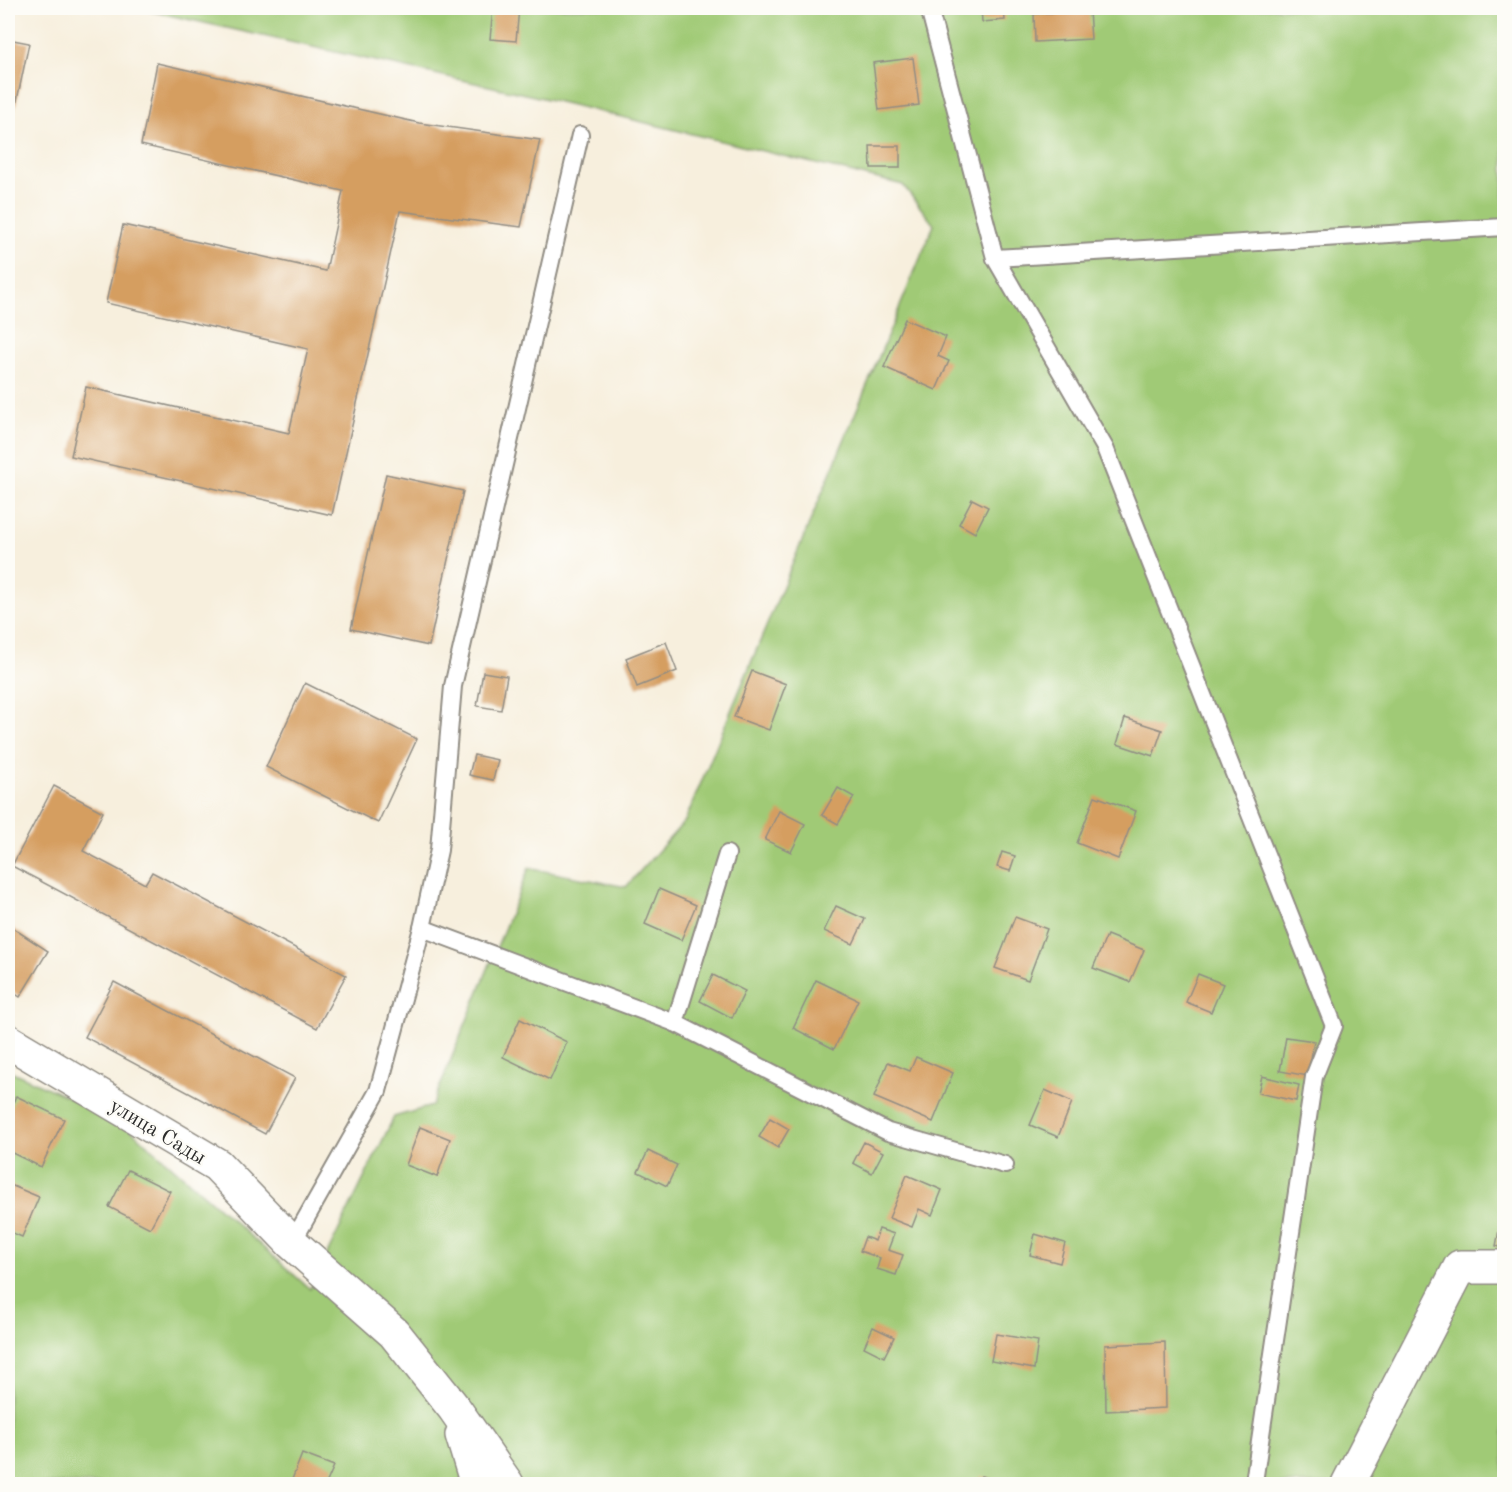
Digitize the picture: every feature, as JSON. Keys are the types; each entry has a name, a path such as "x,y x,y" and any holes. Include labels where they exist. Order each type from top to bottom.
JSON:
{"street":[{"name":"улица Сады","path":"8,1041 217,1166 292,1243 394,1333 454,1408 507,1485"},
{"path":"1348,1485 1460,1268 1504,1267"},
{"path":"454,1408 477,1485"}],"lane":[{"path":"930,8 995,258 1106,448 1334,1026 1314,1077 1254,1482 1251,1485"},
{"path":"292,1243 378,1091 422,928 439,850 453,686 580,135"},
{"path":"995,258 1504,227"},
{"path":"675,1023 727,854"},
{"path":"422,928 675,1023 888,1132 1005,1165"}],"green space":[{"path":"137,8 1504,8 1504,1484 8,1484 8,1070 121,1121 310,1289 394,1117 432,1106 529,868 626,887 685,821 934,225 903,185 543,98"}],"building":[{"path":"493,8 519,8 516,41 490,39"},
{"path":"981,8 1004,8 1005,20 982,22"},
{"path":"1089,11 1091,39 1035,42 1034,14"},
{"path":"8,39 29,43 15,110 8,109"},
{"path":"913,58 919,105 879,110 873,63"},
{"path":"157,63 419,123 540,140 521,227 400,211 332,515 71,456 86,387 289,433 308,349 106,303 123,225 326,271 343,191 141,145"},
{"path":"870,146 900,146 900,168 871,168"},
{"path":"905,319 946,337 938,356 949,361 936,390 884,367"},
{"path":"386,474 463,491 429,646 351,629"},
{"path":"972,499 988,507 975,533 959,524"},
{"path":"666,642 677,671 637,687 626,658"},
{"path":"752,671 786,684 769,730 734,717"},
{"path":"483,672 507,676 501,710 477,706"},
{"path":"305,683 417,739 378,823 266,767"},
{"path":"1125,718 1162,730 1153,756 1117,744"},
{"path":"474,755 498,760 493,780 469,775"},
{"path":"54,786 103,812 83,851 145,884 152,872 346,975 317,1028 12,866"},
{"path":"838,788 854,797 838,824 822,815"},
{"path":"1095,796 1136,811 1118,859 1077,843"},
{"path":"779,811 805,824 791,852 765,840"},
{"path":"1002,852 1015,856 1010,871 997,867"},
{"path":"659,889 696,905 681,940 645,924"},
{"path":"836,906 865,919 853,944 824,931"},
{"path":"1015,917 1047,929 1028,980 995,968"},
{"path":"8,925 48,951 20,997 8,989"},
{"path":"1107,935 1144,950 1130,982 1093,968"},
{"path":"1198,974 1223,984 1211,1012 1186,1002"},
{"path":"713,975 745,991 732,1018 700,1001"},
{"path":"816,980 858,1000 834,1049 793,1028"},
{"path":"114,982 295,1078 265,1134 85,1037"},
{"path":"520,1019 567,1042 550,1080 503,1057"},
{"path":"1286,1037 1314,1041 1308,1076 1280,1071"},
{"path":"916,1057 953,1073 933,1122 874,1097 888,1062 910,1071"},
{"path":"1262,1076 1299,1085 1296,1101 1258,1093"},
{"path":"1045,1090 1072,1102 1058,1137 1030,1125"},
{"path":"16,1096 64,1119 41,1167 8,1151 8,1114"},
{"path":"770,1118 789,1129 778,1148 759,1137"},
{"path":"420,1127 450,1139 437,1177 406,1165"},
{"path":"864,1142 883,1152 872,1173 853,1163"},
{"path":"648,1151 677,1165 667,1186 638,1172"},
{"path":"128,1170 170,1191 150,1228 109,1207"},
{"path":"907,1175 942,1190 932,1215 919,1209 912,1227 889,1218"},
{"path":"8,1184 39,1197 22,1237 8,1231"},
{"path":"1501,1220 1504,1220 1504,1248 1496,1246"},
{"path":"879,1229 894,1234 888,1250 903,1255 896,1275 877,1269 880,1258 860,1251 865,1237 875,1241"},
{"path":"1035,1234 1065,1243 1060,1263 1030,1255"},
{"path":"873,1327 894,1337 884,1357 864,1347"},
{"path":"996,1334 1038,1341 1034,1369 991,1361"},
{"path":"1165,1342 1166,1408 1106,1411 1105,1345"},
{"path":"302,1454 334,1466 326,1484 291,1482"},
{"path":"981,1476 1010,1484 978,1484"}]}
